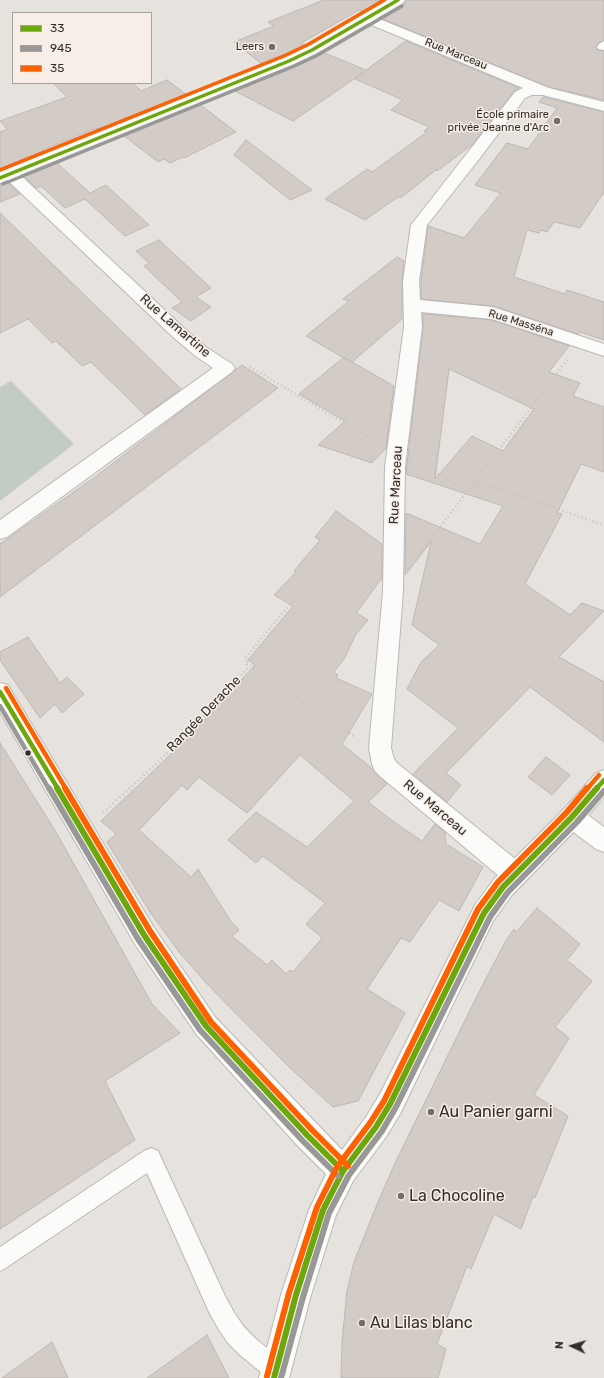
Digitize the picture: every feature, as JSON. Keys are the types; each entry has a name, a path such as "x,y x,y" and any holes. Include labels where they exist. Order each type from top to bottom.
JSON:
{"street":[{"path":"5,176 289,61 312,50 398,0"},
{"name":"Rue Marceau","path":"367,18 544,91 604,107"},
{"name":"Rue Marceau","path":"515,874 389,770 383,764 381,754 393,591 394,477 413,327 412,273 418,231 422,220 475,155 520,95 530,90 544,91"},
{"name":"Rue Lamartine","path":"0,531 226,368 200,351 179,333 5,176"},
{"name":"Rue Masséna","path":"412,305 493,313 604,350"},
{"path":"0,692 153,949 206,1026 306,1135 343,1171"},
{"path":"275,1374 314,1234 323,1210 343,1171 376,1127 390,1104 484,913 493,898 572,817 604,780"},
{"path":"572,817 604,841"}],"lane":[{"path":"0,1260 150,1158 217,1304 227,1322 236,1335 275,1374"}],"path":[{"path":"393,591 581,342"},
{"name":"Rangée Derache","path":"83,831 188,734 247,669 246,657 306,585"},
{"path":"246,663 381,754"}],"shaded area":[{"path":"11,381 74,444 0,501 0,387"}],"building":[{"path":"324,0 385,0 364,12 359,10 301,43 306,46 263,65 234,42 274,26 268,22"},
{"path":"406,0 604,0 604,40 598,43 596,48 604,51 604,100 549,87 380,18 404,4"},
{"path":"406,41 519,88 514,91 472,145 437,171 437,169 402,197 398,197 365,220 325,199 367,169 372,172 427,132 424,131 429,127 391,110 403,100 355,79 364,72 293,121 233,90 295,65 322,52 366,70"},
{"path":"167,80 187,95 111,126 94,129 42,150 45,152 0,170 0,132 7,129 0,121 67,97 54,84 134,84 141,91"},
{"path":"543,97 604,112 604,192 580,228 554,222 547,232 541,230 539,233 527,230 514,277 565,294 567,290 604,302 604,340 580,332 578,334 493,306 421,299 421,281 428,226 464,238 501,193 475,185 507,143 528,149 557,108 539,102"},
{"path":"199,104 236,132 184,158 183,157 170,163 164,159 158,162 123,135"},
{"path":"246,140 312,190 290,200 234,155"},
{"path":"56,162 90,193 106,185 149,225 125,236 85,199 65,208 41,186 36,188 23,175"},
{"path":"7,182 20,194 0,202 0,184"},
{"path":"0,213 181,389 145,415 91,362 82,366 56,341 52,343 28,319 0,333"},
{"path":"159,240 211,288 196,297 211,307 191,321 172,308 182,302 144,266 149,263 136,251"},
{"path":"397,257 404,261 402,281 402,319 352,362 394,386 386,448 372,463 318,445 345,421 299,394 343,358 306,336 349,301 343,299"},
{"path":"423,314 492,320 569,346 549,372 580,383 573,396 604,407 604,472 581,464 557,513 562,514 525,584 570,615 582,603 604,611 559,657 604,682 604,742 530,687 446,773 461,785 447,802 413,774 458,728 407,689 421,662 439,645 412,625 431,542 405,575 406,513 480,544 503,506 406,474 423,327","holes":["449,369 534,409 503,451 472,436 435,479"]},
{"path":"242,365 278,388 0,597 0,544 95,477"},
{"path":"336,511 382,544 382,578 356,613 368,620 356,634 344,659 334,672 338,675 336,678 372,694 342,744 369,766 387,784 368,802 422,841 435,824 445,832 446,844 483,867 459,911 439,900 410,942 401,938 367,989 405,1013 358,1101 333,1107 289,1067 209,986 179,952 150,912 107,842 116,834 101,821 191,735 255,665 248,660 293,606 274,595 296,572 294,571 320,540 315,537","holes":["300,755 354,801 307,847 256,812 228,840 256,863 263,856 325,903 306,924 322,938 293,972 290,970 286,974 272,960 267,965 232,936 239,930 230,920 198,869 191,877 139,830 182,785 187,790 199,777 247,813"]},
{"path":"28,637 60,683 67,677 84,694 62,713 55,704 40,718 0,660 0,652"},
{"path":"0,743 56,832 152,1004 180,1033 105,1081 135,1140 0,1229"},
{"path":"546,757 570,775 552,795 528,777"},
{"path":"537,908 580,944 567,960 592,981 555,1027 569,1038 534,1095 568,1116 535,1198 533,1196 521,1229 494,1214 471,1269 467,1266 437,1344 446,1349 438,1378 341,1378 342,1342 347,1291 354,1262 378,1202 396,1161 505,942 514,929 516,932"},
{"path":"207,1335 229,1378 147,1378"},
{"path":"52,1342 68,1378 2,1378"}],"transit line":[{"name":"35","path":"0,170 286,55 309,44 384,0"},
{"name":"33","path":"0,178 289,61 312,50 398,0"},
{"name":"945","path":"3,184 292,67 316,56 402,6"},
{"name":"35","path":"6,688 150,931 211,1022 312,1130 348,1166"},
{"name":"33","path":"0,692 144,935 206,1026 307,1135 343,1171"},
{"name":"945","path":"0,706 138,939 200,1030 302,1140 338,1176"},
{"name":"35","path":"267,1376 289,1293 317,1207 337,1167 370,1123 384,1101 478,909 498,882 567,812 599,775"},
{"name":"33","path":"274,1378 296,1295 323,1210 343,1171 376,1127 390,1104 484,913 503,887 572,817 604,780"},
{"name":"945","path":"281,1378 303,1297 329,1213 349,1175 382,1131 396,1107 490,917 508,892 577,822 604,791"}],"place":[{"name":"Leers","path":"272,47"},
{"name":"École primaire privée Jeanne d'Arc","path":"557,121"},
{"name":"Au Panier garni","path":"431,1112"},
{"name":"La Chocoline","path":"401,1196"},
{"name":"Au Lilas blanc","path":"362,1323"}]}
